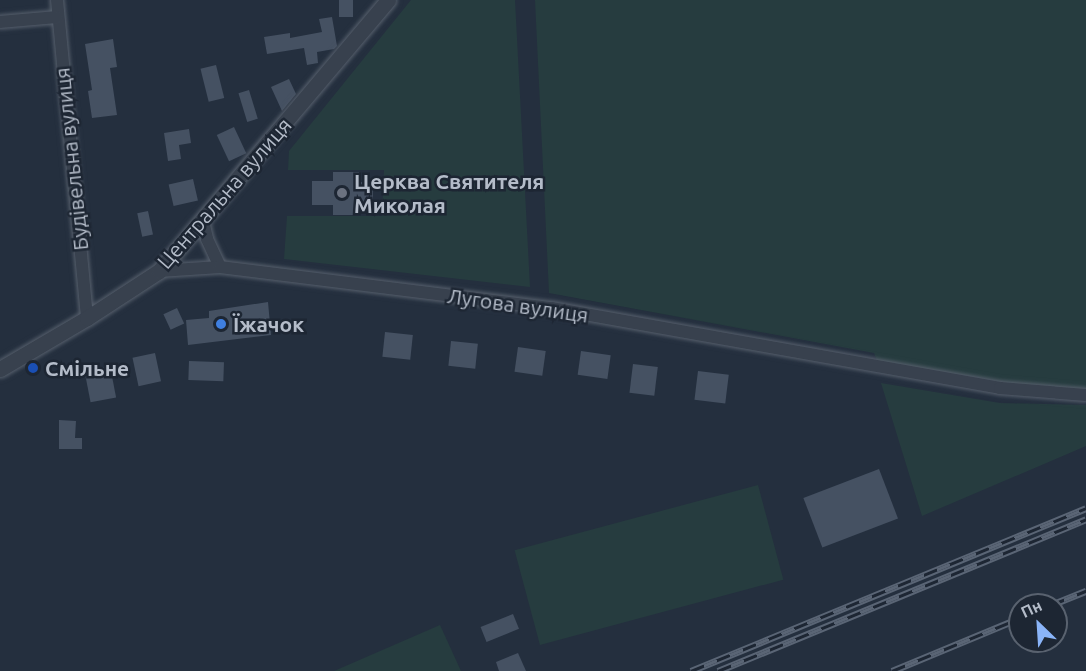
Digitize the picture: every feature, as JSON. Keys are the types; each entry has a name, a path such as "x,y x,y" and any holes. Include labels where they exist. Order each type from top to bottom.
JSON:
{"street":[{"name":"Будівельна вулиця","path":"57,0 87,318"},
{"name":"Центральна вулиця","path":"0,369 87,318 159,271 388,0"},
{"path":"0,22 57,17"},
{"path":"203,221 207,238 220,267"},
{"name":"Лугова вулиця","path":"159,271 220,267 551,308 1000,388 1086,395"}],"green space":[{"path":"411,0 515,0 530,287 284,259 287,216 382,216 384,170 288,170 289,151"},
{"path":"535,0 1086,0 1086,390 1028,386 877,361 874,353 549,293"},
{"path":"881,383 1000,403 1086,405 1086,446 922,516"},
{"path":"758,485 783,580 540,645 515,550"},
{"path":"440,625 461,671 334,671"}],"building":[{"path":"339,0 353,0 353,17 339,17"},
{"path":"332,17 337,46 334,49 317,52 318,63 307,65 304,48 267,54 264,37 290,33 290,38 322,32 319,19"},
{"path":"113,39 117,67 110,68 117,115 92,118 88,91 92,90 85,44"},
{"path":"216,65 224,98 209,102 200,69"},
{"path":"289,79 296,94 282,111 271,87"},
{"path":"249,90 258,119 247,122 238,93"},
{"path":"234,127 246,153 229,161 217,135"},
{"path":"189,129 191,143 179,145 181,159 168,161 164,133"},
{"name":"Церква Святителя Миколая","path":"333,172 359,172 359,182 373,182 373,205 359,205 359,215 333,215 333,205 312,205 312,181 333,181"},
{"path":"193,179 198,200 174,206 169,185"},
{"path":"148,211 153,234 142,237 137,213"},
{"path":"268,302 271,335 188,345 186,320 209,318 209,311"},
{"path":"177,308 184,323 171,330 163,314"},
{"path":"385,332 413,335 410,360 382,357"},
{"path":"451,341 478,344 475,369 448,366"},
{"path":"518,347 546,351 542,376 515,372"},
{"path":"581,351 611,355 607,379 578,375"},
{"path":"155,353 161,381 139,386 133,358"},
{"path":"189,361 224,362 223,381 188,380"},
{"path":"633,364 658,367 654,396 629,393"},
{"path":"110,366 116,397 91,402 84,371"},
{"path":"698,371 729,375 725,404 694,400"},
{"path":"59,420 76,421 75,438 82,438 82,449 59,449"},
{"path":"879,469 898,518 822,548 803,498"},
{"path":"513,614 519,629 487,642 481,627"},
{"path":"518,653 526,671 499,671 496,662"}],"railway":[{"path":"691,671 1086,508"},
{"path":"718,671 1086,519"},
{"path":"1068,598 1086,591"},
{"path":"892,671 1008,623"}],"place":[{"name":"Церква Святителя Миколая","path":"342,193"},
{"name":"Їжачок","path":"221,324"},
{"name":"Смільне","path":"33,368"}]}
